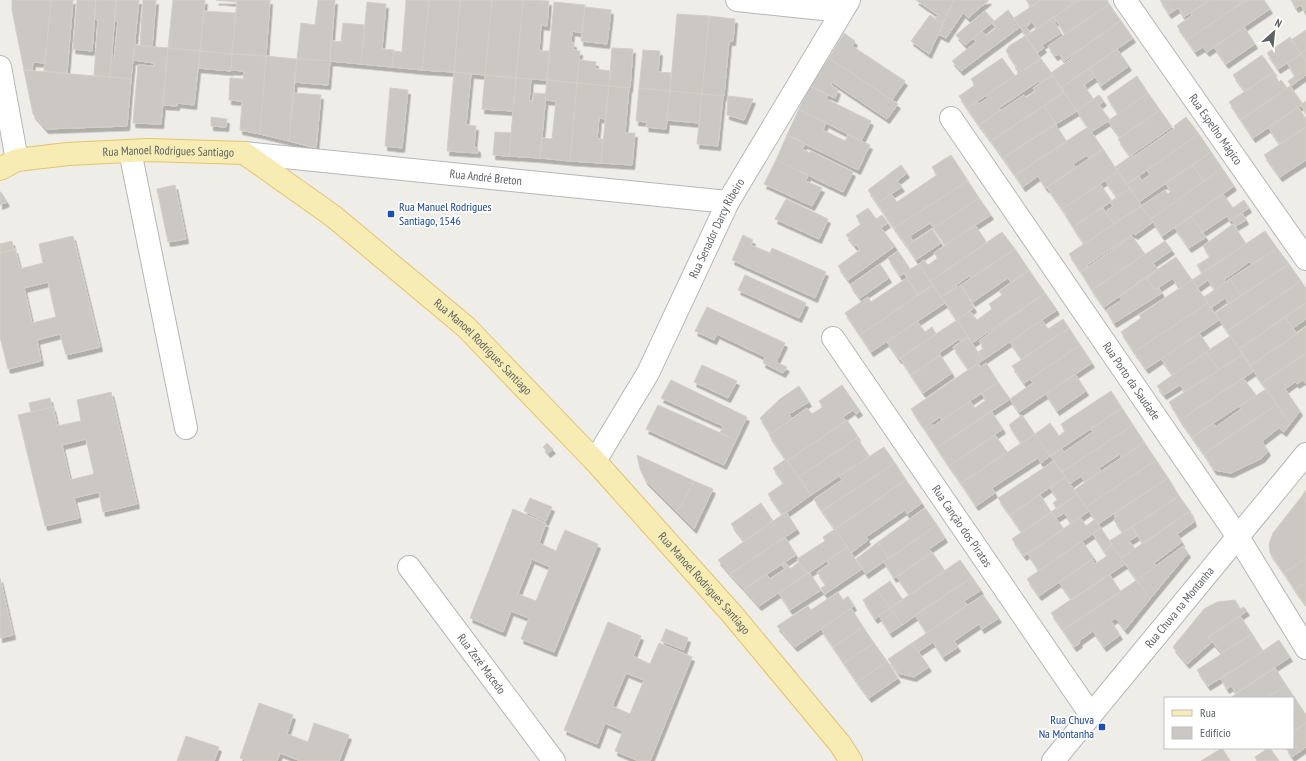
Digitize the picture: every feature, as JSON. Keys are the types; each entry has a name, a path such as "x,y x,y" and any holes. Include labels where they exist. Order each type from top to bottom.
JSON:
{"main road":[{"name":"Rua Manoel Rodrigues Santiago","path":"8,164 68,154 130,151 244,154 333,216 466,327 595,461 732,614 840,744 851,761"}],"street":[{"path":"737,0 845,5"},
{"name":"Rua Espelho Mágico","path":"1125,0 1306,259"},
{"name":"Rua Senador Darcy Ribeiro","path":"595,461 648,373 728,202 845,5"},
{"path":"0,67 8,164"},
{"name":"Rua Porto da Saudade","path":"951,118 1238,537 1306,648"},
{"path":"130,151 186,428"},
{"name":"Rua André Breton","path":"244,154 728,202"},
{"name":"Rua Canção dos Piratas","path":"833,338 1091,715"},
{"name":"Rua Chuva na Montanha","path":"1053,761 1306,454"},
{"name":"Rua Zezé Macedo","path":"409,567 554,761"}],"building":[{"path":"12,0 51,0 45,63 33,62 32,70 24,70 12,10"},
{"path":"51,0 73,0 67,73 44,71"},
{"path":"77,0 96,0 92,51 73,49"},
{"path":"96,0 116,0 110,77 94,75 98,20 94,19"},
{"path":"116,0 139,0 131,79 110,77 111,58 114,59 118,21 115,21"},
{"path":"143,0 156,0 152,47 140,46"},
{"path":"173,0 205,0 200,51 168,48"},
{"path":"216,0 237,0 237,2"},
{"path":"237,0 270,0 266,56 232,54"},
{"path":"318,0 335,0 330,61 297,59 301,23 315,25"},
{"path":"406,0 429,0 422,70 392,67 394,51 402,52"},
{"path":"429,0 460,0 454,72 422,70"},
{"path":"460,0 492,0 485,75 454,72"},
{"path":"492,0 523,0 516,78 485,75"},
{"path":"523,0 549,1 547,26 541,25 539,51 550,51 547,80 516,78"},
{"path":"916,0 954,0 943,24 935,19 938,15"},
{"path":"954,0 989,0 968,18 963,13 946,38 938,34"},
{"path":"1026,0 1041,0 1031,7"},
{"path":"1041,0 1078,0 1037,29 1032,22 1026,27 1031,33 1026,36 1014,18"},
{"path":"1078,0 1107,0 1109,4 1065,34 1054,17"},
{"path":"1160,0 1172,0 1164,6"},
{"path":"1172,0 1210,0 1184,17 1178,8 1169,14 1164,6"},
{"path":"1210,0 1246,0 1187,40 1177,26 1192,15 1191,13"},
{"path":"1246,0 1264,0 1270,9 1207,52 1203,47 1195,52 1187,40"},
{"path":"1291,0 1306,0 1306,10 1304,11 1301,5 1296,8"},
{"path":"367,2 386,4 382,49 394,50 392,67 361,64"},
{"path":"554,2 585,5 582,33 572,31 571,43 574,43 573,50 580,51 577,83 547,80"},
{"path":"1109,4 1121,21 1064,61 1059,54 1055,56 1048,46"},
{"path":"585,7 611,10 607,44 581,41"},
{"path":"1008,10 1020,27 961,71 952,61 976,42 973,39 982,31 986,36 996,28 992,23"},
{"path":"204,11 236,13 232,54 200,51"},
{"path":"985,11 994,21 965,45 956,35"},
{"path":"677,14 709,16 702,94 670,91"},
{"path":"930,15 943,24 929,54 911,41"},
{"path":"709,16 735,19 733,41 729,41 724,96 702,94"},
{"path":"1054,17 1056,21 1054,22 1061,33 1042,45 1044,48 1037,53 1026,36"},
{"path":"1121,21 1133,38 1061,88 1051,73 1072,58 1070,56"},
{"path":"343,23 365,25 361,64 330,61 331,41 341,42"},
{"path":"1244,27 1255,44 1226,64 1214,47"},
{"path":"1306,30 1306,50 1301,54 1291,40"},
{"path":"844,33 855,41 852,46 905,81 892,100 829,58"},
{"path":"1025,36 1041,59 1019,73 1015,68 1017,67 1006,51 1009,46"},
{"path":"1290,37 1301,54 1278,69 1267,53"},
{"path":"135,45 168,48 161,124 133,123 138,65 154,66 154,63 133,60"},
{"path":"168,48 200,51 194,105 177,103 177,106 163,105"},
{"path":"612,48 633,49 630,88 609,86"},
{"path":"1117,49 1129,66 1101,86 1089,68"},
{"path":"643,50 660,51 658,72 671,73 670,91 639,88"},
{"path":"1306,50 1306,61 1301,54"},
{"path":"200,51 232,54 231,71 198,68"},
{"path":"232,54 266,56 260,134 240,130 242,101 229,100 230,78 243,79 244,71 231,70"},
{"path":"1301,54 1306,61 1306,75 1291,86 1288,81 1295,76 1287,63"},
{"path":"1262,55 1274,72 1245,91 1233,75"},
{"path":"266,56 297,59 289,141 260,134"},
{"path":"829,58 898,104 887,119 832,82 831,85 838,90 835,98 810,86"},
{"path":"1002,58 1015,76 967,108 959,96 975,85 971,79"},
{"path":"297,59 330,61 328,85 294,82"},
{"path":"1041,59 1053,75 1040,83 1039,81 999,108 1001,110 979,125 967,108 977,101 979,104 988,98 986,95"},
{"path":"579,60 596,62 595,69 610,71 609,86 577,83"},
{"path":"1089,68 1095,77 1084,85 1093,99 1077,111 1061,88"},
{"path":"24,70 131,79 127,126 46,129 33,114"},
{"path":"454,72 471,74 466,125 476,126 474,147 478,148 478,153 447,151"},
{"path":"1273,73 1279,82 1281,80 1287,88 1241,120 1229,102"},
{"path":"485,75 516,78 513,111 482,109"},
{"path":"1053,75 1064,92 991,141 979,125 1024,95 1026,98 1035,91 1033,88"},
{"path":"1137,76 1148,93 1118,114 1107,97"},
{"path":"516,78 531,79 529,101 533,101 534,93 546,94 540,158 509,156"},
{"path":"547,80 577,83 570,161 540,158 542,138 552,139 556,101 545,100"},
{"path":"577,83 609,86 605,119 599,118 597,139 603,139 601,163 570,161"},
{"path":"609,86 629,88 625,133 635,133 632,165 601,163"},
{"path":"810,86 828,95 826,99 871,121 861,141 799,109"},
{"path":"1290,86 1303,104 1253,138 1241,120"},
{"path":"390,88 408,90 402,148 385,146"},
{"path":"639,88 670,91 666,129 646,127 647,122 636,121"},
{"path":"670,91 702,94 699,123 667,120"},
{"path":"1064,92 1077,111 1056,124 1044,106"},
{"path":"293,93 321,95 316,148 289,141"},
{"path":"1148,93 1160,110 1120,137 1108,121"},
{"path":"702,94 723,96 718,146 697,144"},
{"path":"1099,95 1104,101 1099,105 1110,120 1091,132 1077,111"},
{"path":"728,96 753,99 744,120 727,115"},
{"path":"1306,101 1306,113 1301,105"},
{"path":"1044,106 1056,124 1003,158 991,141"},
{"path":"1298,107 1306,119 1306,127 1280,144 1268,127"},
{"path":"799,109 826,123 823,130 845,141 848,135 870,145 858,170 787,135"},
{"path":"1160,110 1172,127 1130,156 1118,139"},
{"path":"211,117 227,119 226,127 211,126"},
{"path":"1186,117 1199,134 1127,184 1115,167 1132,155 1133,157 1175,128 1174,126"},
{"path":"1055,124 1067,142 1015,175 1003,158"},
{"path":"1088,127 1103,149 1089,159 1087,155 1073,164 1076,168 1046,188 1038,176 1023,187 1015,175"},
{"path":"1306,127 1306,160 1280,177 1264,155"},
{"path":"495,132 511,133 509,156 493,155"},
{"path":"1199,134 1211,152 1139,202 1127,184 1139,176 1142,181 1150,175 1147,170"},
{"path":"787,135 805,143 802,149 810,153 811,151 853,172 843,192 776,160"},
{"path":"1103,149 1118,172 1062,209 1047,187"},
{"path":"1211,152 1222,168 1204,181 1192,165"},
{"path":"951,155 968,181 894,228 877,203 891,194 897,202 937,175 932,167"},
{"path":"776,160 808,175 806,181 822,188 812,206 764,184"},
{"path":"901,165 907,173 897,181 902,187 877,203 868,190"},
{"path":"1192,165 1204,181 1151,219 1141,206 1165,190 1168,194 1171,191 1165,183"},
{"path":"1222,168 1234,186 1162,236 1151,219"},
{"path":"1118,172 1130,188 1117,197 1105,180"},
{"path":"968,181 979,198 934,228 930,223 910,236 913,242 907,246 894,228"},
{"path":"1100,184 1112,201 1073,227 1062,209"},
{"path":"175,185 186,239 168,242 157,189"},
{"path":"1130,188 1142,206 1114,224 1105,212 1113,206 1110,202"},
{"path":"0,192 7,202 0,205"},
{"path":"1223,194 1233,208 1244,200 1249,208 1230,221 1227,216 1203,232 1191,216"},
{"path":"979,198 991,215 945,245 934,228"},
{"path":"786,199 828,219 819,239 775,219"},
{"path":"1141,206 1153,222 1087,265 1088,267 1081,272 1069,254"},
{"path":"1102,207 1114,224 1084,244 1073,227"},
{"path":"868,208 876,219 882,215 888,223 881,228 895,246 848,280 838,266 860,250 846,235 861,224 856,216"},
{"path":"1242,213 1246,220 1236,226 1232,220"},
{"path":"1191,216 1206,237 1189,248 1175,228"},
{"path":"1233,224 1246,244 1202,273 1197,265 1210,257 1203,246"},
{"path":"975,225 987,243 930,281 919,264 924,260 928,265 938,258 934,253"},
{"path":"932,229 941,243 916,260 907,246"},
{"path":"1265,231 1277,248 1252,265 1249,262 1224,280 1226,282 1215,290 1208,280 1197,288 1192,280"},
{"path":"1002,232 1015,249 971,278 969,276 956,285 957,287 941,297 930,281"},
{"path":"743,235 753,240 751,245 770,253 772,248 826,272 815,298 732,260"},
{"path":"73,236 100,347 66,355 60,334 37,340 41,361 8,369 0,337 0,253 15,249 20,269 43,263 39,244","holes":["48,282 56,317 32,323 24,288"]},
{"path":"1132,236 1145,254 1092,290 1081,272"},
{"path":"12,241 14,250 0,253 0,244"},
{"path":"1165,241 1172,250 1153,263 1158,270 1104,307 1092,290"},
{"path":"1277,248 1289,264 1241,296 1230,279"},
{"path":"1015,249 1029,270 1011,283 1008,278 973,302 961,285"},
{"path":"898,251 910,269 900,276 888,258"},
{"path":"1176,257 1192,280 1179,289 1173,278 1155,290 1146,277"},
{"path":"880,264 889,278 860,298 850,285"},
{"path":"919,264 933,285 918,295 904,273"},
{"path":"1289,264 1301,281 1227,331 1215,313"},
{"path":"1029,270 1045,293 972,343 957,320 970,311 977,320 992,309 989,304 1002,295 999,291"},
{"path":"745,275 806,303 799,318 738,290"},
{"path":"1146,277 1155,290 1159,288 1162,293 1114,323 1106,310 1122,300 1119,296"},
{"path":"907,278 918,295 860,335 845,313 868,297 871,302"},
{"path":"1230,279 1241,296 1229,304 1225,298 1211,308 1204,297"},
{"path":"1192,280 1208,303 1134,352 1121,332 1141,318 1139,315"},
{"path":"1301,281 1306,289 1306,303 1239,349 1227,331"},
{"path":"933,285 945,303 871,352 860,335"},
{"path":"961,285 974,308 957,320 941,297"},
{"path":"1045,293 1057,310 983,360 978,352 984,348 979,341"},
{"path":"1208,303 1219,320 1146,369 1134,352"},
{"path":"1306,303 1306,319 1293,328 1285,317"},
{"path":"707,307 785,343 776,362 787,367 783,373 763,363 765,357 717,334 714,340 695,331"},
{"path":"1285,317 1297,334 1250,366 1239,349"},
{"path":"1063,319 1069,328 1022,359 1010,342 1042,320 1048,329"},
{"path":"957,320 968,337 961,342 959,339 939,353 941,355 911,375 900,358"},
{"path":"917,321 925,332 932,327 936,334 899,359 887,342"},
{"path":"1306,327 1306,353 1262,383 1250,366"},
{"path":"1069,328 1080,345 1024,383 1012,366"},
{"path":"1199,333 1210,349 1173,375 1161,359"},
{"path":"1230,336 1243,354 1219,370 1206,352"},
{"path":"968,337 983,360 969,370 953,347"},
{"path":"1080,345 1092,363 1019,412 1010,399 1033,383 1030,379"},
{"path":"1206,352 1219,370 1185,392 1180,385 1164,395 1157,386"},
{"path":"1306,353 1306,384 1303,380 1297,384 1295,382 1285,389 1300,411 1290,424 1262,383"},
{"path":"1243,354 1254,371 1180,420 1169,402"},
{"path":"940,355 952,373 923,393 911,375"},
{"path":"978,363 981,367 986,363 998,382 942,420 940,417 931,423 934,426 926,431 911,409"},
{"path":"702,365 737,381 728,398 694,382"},
{"path":"1075,374 1086,391 1057,411 1046,394"},
{"path":"1243,378 1256,395 1192,437 1180,420"},
{"path":"671,380 747,417 736,440 720,433 723,426 661,398"},
{"path":"998,382 1010,399 937,448 926,431 970,401 975,408 986,400 981,393"},
{"path":"842,385 860,411 856,414 853,410 843,417 846,421 787,461 769,435 807,408 812,414 823,407 819,401"},
{"path":"799,386 809,402 789,414 792,419 770,434 760,418 780,399"},
{"path":"1266,389 1277,404 1204,454 1192,437 1213,423 1216,427 1241,409 1239,407"},
{"path":"1111,391 1122,408 1050,456 1035,434 1050,423 1059,436 1065,431 1061,424"},
{"path":"111,392 137,504 103,512 99,492 74,498 79,518 45,526 18,415 53,407 57,426 81,421 77,400","holes":["86,439 94,474 70,480 62,445"]},
{"path":"50,398 52,407 31,412 29,403"},
{"path":"1277,404 1290,424 1284,432 1279,428 1262,441 1268,451 1262,458 1231,473 1214,470 1204,454"},
{"path":"658,405 736,440 724,465 646,429"},
{"path":"1122,408 1133,425 1062,472 1050,456 1062,449 1064,452 1093,432 1091,428"},
{"path":"991,411 1003,429 949,466 937,448"},
{"path":"1022,415 1035,434 1021,443 1009,425"},
{"path":"847,420 858,437 799,477 787,461"},
{"path":"1133,425 1144,442 1122,458 1120,454 1099,468 1101,471 1085,482 1081,476 1070,484 1062,472"},
{"path":"1035,434 1050,456 1041,463 1038,458 992,488 995,493 976,506 961,483"},
{"path":"995,435 1007,452 961,483 949,466"},
{"path":"857,438 869,456 811,495 799,477"},
{"path":"1144,442 1156,460 1086,507 1074,490"},
{"path":"547,443 553,449 548,453 543,447"},
{"path":"884,447 895,463 822,511 814,499 842,480 839,476"},
{"path":"637,455 694,481 681,506 676,511 646,481 640,469"},
{"path":"786,459 811,495 783,515 768,494 784,483 773,468"},
{"path":"1156,460 1168,478 1098,524 1086,507"},
{"path":"1054,461 1065,477 1010,515 998,498"},
{"path":"895,463 906,480 835,529 822,511"},
{"path":"1065,477 1077,494 1057,509 1053,503 1058,499 1050,488"},
{"path":"1168,478 1179,496 1123,533 1114,520 1116,519 1114,514"},
{"path":"906,480 922,503 907,514 905,510 866,537 868,540 851,553 835,529"},
{"path":"694,481 713,489 694,529 676,511 681,506"},
{"path":"1306,490 1306,502 1302,496"},
{"path":"1077,494 1089,511 1072,523 1064,513 1056,518 1051,512"},
{"path":"1040,495 1051,512 1022,533 1010,515"},
{"path":"1179,496 1190,511 1143,544 1132,527"},
{"path":"1302,496 1306,502 1306,558 1284,573 1270,553 1269,544 1273,533"},
{"path":"530,498 552,507 546,521 524,511"},
{"path":"761,503 773,521 744,541 731,524"},
{"path":"925,508 937,525 889,558 878,542"},
{"path":"513,509 546,523 539,543 556,551 565,530 598,544 554,652 521,639 529,618 511,611 503,632 470,618","holes":["532,559 550,567 536,601 518,594"]},
{"path":"1190,511 1194,522 1177,534 1182,542 1154,563 1156,566 1137,580 1121,558"},
{"path":"786,512 797,529 730,574 718,560"},
{"path":"1051,512 1064,529 1024,556 1012,539"},
{"path":"1080,517 1086,526 1095,519 1101,528 1039,571 1028,554"},
{"path":"937,525 945,538 929,549 932,553 894,578 884,562"},
{"path":"1132,527 1137,536 1129,541 1135,549 1121,558 1109,541"},
{"path":"1101,528 1112,545 1104,551 1093,534"},
{"path":"835,529 847,547 807,574 797,559 825,541 823,537"},
{"path":"785,537 796,555 744,589 730,574"},
{"path":"1082,541 1094,558 1039,596 1027,579"},
{"path":"878,542 889,558 866,574 856,559"},
{"path":"1112,545 1125,564 1072,600 1059,582 1092,559 1095,564 1107,556 1104,551"},
{"path":"1183,546 1188,553 1150,599 1137,580"},
{"path":"847,547 862,569 825,594 821,588 826,585 817,572 829,564 827,561"},
{"path":"932,552 945,571 910,595 897,577"},
{"path":"1306,558 1306,582 1295,590 1284,573"},
{"path":"960,560 972,577 902,625 890,608"},
{"path":"799,562 807,574 759,606 744,589 766,574 770,579 785,569 782,565 786,563 790,569"},
{"path":"809,572 821,590 790,610 779,593"},
{"path":"1109,574 1121,592 1063,630 1051,613"},
{"path":"972,577 981,590 964,601 967,605 927,633 915,615"},
{"path":"0,578 13,635 0,638"},
{"path":"1137,580 1150,599 1125,630 1116,618 1111,621 1120,635 1104,647 1093,631 1079,641 1080,643 1074,647 1063,630"},
{"path":"890,581 903,600 890,608 877,590"},
{"path":"1306,582 1306,605 1295,590"},
{"path":"877,590 890,608 875,619 863,600"},
{"path":"838,592 843,600 848,596 854,606 795,647 777,626 808,606 811,610"},
{"path":"983,595 999,618 982,629 979,624 954,641 958,647 943,657 933,642 918,652 912,643"},
{"path":"1235,600 1240,609 1244,607 1247,611 1208,637 1212,642 1187,664 1173,647 1204,609 1217,602"},
{"path":"851,608 863,627 833,647 821,629"},
{"path":"890,608 902,625 890,633 879,616"},
{"path":"1240,616 1252,634 1222,653 1208,637"},
{"path":"608,622 641,636 633,656 650,664 659,643 692,657 650,761 639,761 615,751 623,731 605,723 597,744 564,730","holes":["626,673 644,680 630,714 612,706"]},
{"path":"863,627 874,643 844,663 833,647"},
{"path":"666,629 688,638 684,650 661,641"},
{"path":"1252,634 1263,651 1208,686 1197,670"},
{"path":"1279,640 1290,657 1236,693 1231,686 1227,689 1221,679"},
{"path":"874,643 887,661 857,682 844,663"},
{"path":"912,643 929,667 914,677 898,673 888,659"},
{"path":"887,661 898,678 869,698 857,682"},
{"path":"1275,668 1286,685 1268,697 1232,697"},
{"path":"1286,685 1294,697 1268,697"},
{"path":"1294,697 1298,703 1294,705"},
{"path":"259,703 293,715 287,734 308,742 314,723 349,735 339,761 301,761 280,753 277,761 247,761 240,758"},
{"path":"1298,703 1306,715 1306,723 1294,730 1294,705"},
{"path":"1306,723 1306,747 1292,757 1287,749 1294,749 1294,730"},
{"path":"186,736 219,747 214,761 177,761"},
{"path":"1223,749 1230,761 1201,761"},
{"path":"1267,749 1271,749 1279,761 1257,761 1255,757"}],"place":[{"name":"Rua Manuel Rodrigues Santiago, 1546","path":"391,214"},
{"name":"Rua Chuva Na Montanha","path":"1102,727"}]}
